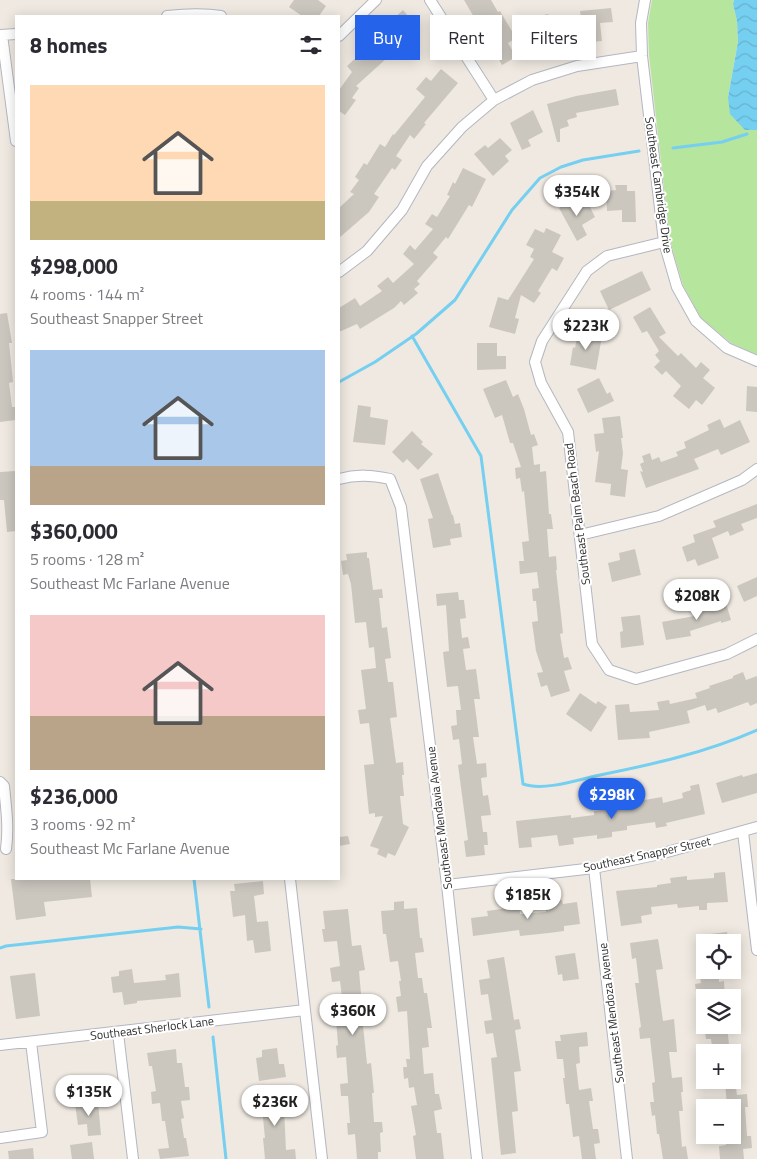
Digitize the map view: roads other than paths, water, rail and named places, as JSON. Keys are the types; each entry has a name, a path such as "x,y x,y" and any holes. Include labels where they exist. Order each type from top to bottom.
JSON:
{"street":[{"path":"340,35 376,0"},
{"path":"430,0 494,100"},
{"name":"Southeast Cambridge Drive","path":"645,0 641,23 642,56 664,242 677,287 696,322 727,348 757,361"},
{"path":"176,15 216,15"},
{"path":"15,34 1,35 15,133"},
{"path":"340,271 367,251 402,210 427,166 462,127 494,100 532,80 577,66 642,56"},
{"name":"Southeast Palm Beach Road","path":"664,242 607,256 587,271 542,341 535,362 541,383 568,432 592,644 609,670 636,679 727,654 757,639"},
{"path":"580,536 658,516 742,480 757,469"},
{"name":"Southeast Mendavia Avenue","path":"340,479 350,476 373,475 390,479 401,507 447,885 476,1159"},
{"path":"0,782 4,786 8,820 7,848"},
{"name":"Southeast Snapper Street","path":"447,885 594,868 660,854 757,827"},
{"path":"743,832 757,950"},
{"name":"Southeast Mendoza Avenue","path":"594,868 628,1159"},
{"path":"290,880 322,1159"},
{"name":"Southeast Sherlock Lane","path":"0,1045 118,1033 304,1010"},
{"path":"118,1033 132,1159"},
{"path":"0,1138 42,1132 31,1042"}],"water":[{"path":"734,0 757,0 757,130 745,130 730,114 728,97 738,42"}],"waterway":[{"path":"673,148 722,142 747,134"},
{"path":"340,381 375,362 416,334 455,300 512,210 540,178 561,167 583,160 639,151"},
{"path":"412,336 481,456 523,784 549,786 657,763 697,752 757,730"},
{"path":"194,880 209,1007"},
{"path":"0,948 178,927 201,929"},
{"path":"213,1037 226,1159"}]}
